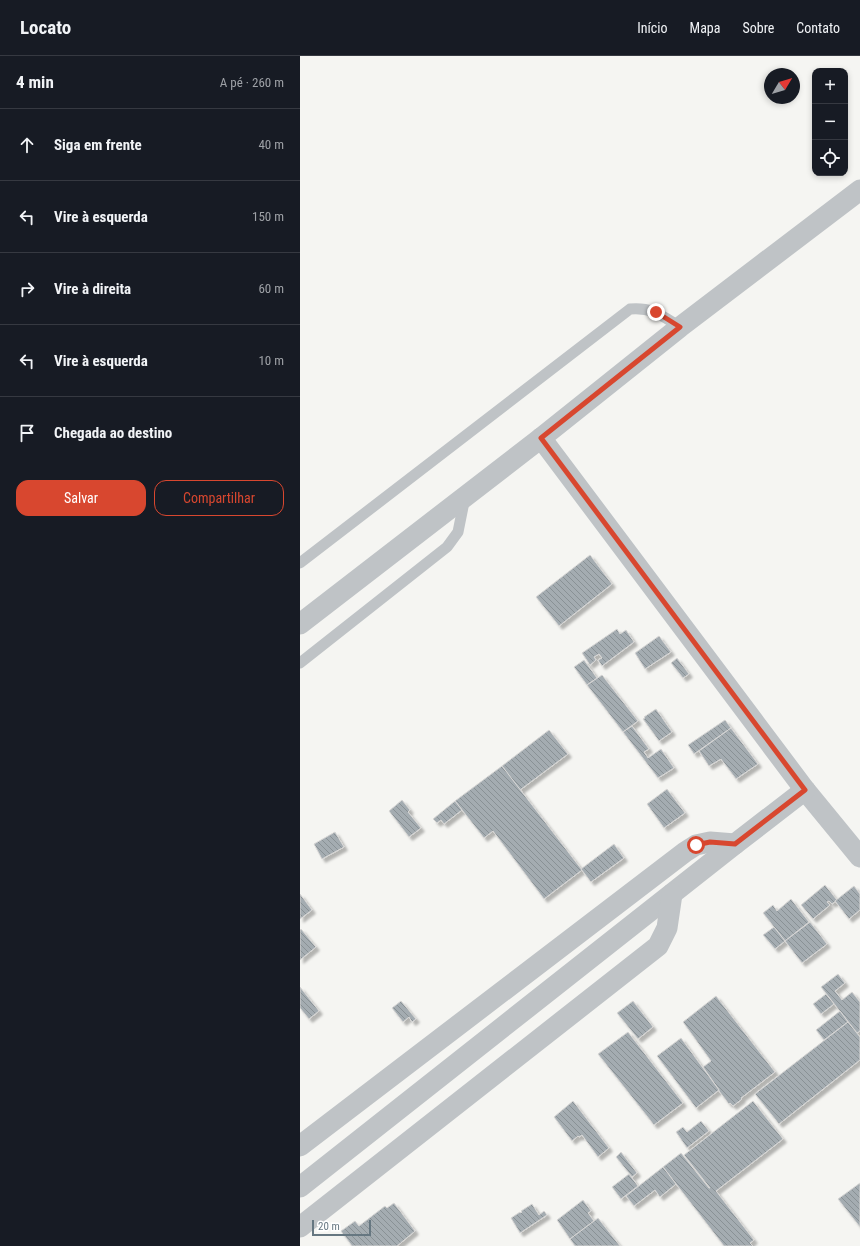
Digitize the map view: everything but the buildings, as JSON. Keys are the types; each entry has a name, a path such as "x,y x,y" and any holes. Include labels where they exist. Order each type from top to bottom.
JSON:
{"street":[{"path":"300,624 541,438 680,327 860,190"},
{"path":"541,438 805,790 860,857"},
{"path":"300,1187 805,790"},
{"path":"300,1146 685,852 696,845 710,842 735,844"},
{"path":"300,1228 658,946 668,928 672,894"}],"lane":[{"path":"300,563 630,309 642,308 656,312 680,327"},
{"path":"300,664 448,547 458,532 466,495"}],"route":[{"path":"656,312 680,327 541,438 805,790 735,844 710,842 696,845"}]}
